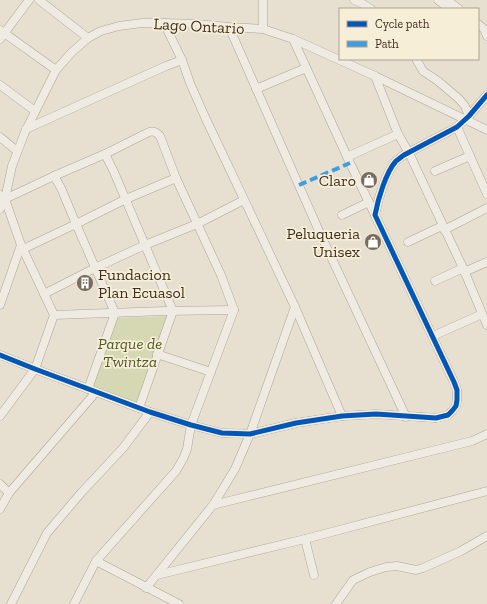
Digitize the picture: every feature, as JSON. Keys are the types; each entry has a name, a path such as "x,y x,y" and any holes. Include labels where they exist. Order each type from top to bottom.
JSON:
{"street":[{"path":"29,0 1,34 56,70"},
{"path":"39,0 88,38"},
{"path":"263,0 263,29"},
{"path":"354,0 369,8"},
{"path":"438,0 448,8"},
{"path":"447,0 458,8"},
{"name":"Lago Ontario","path":"0,209 12,166 26,130 56,70 71,53 88,38 101,32 119,26 142,23 196,24 263,29 293,39 339,60"},
{"path":"164,23 182,60 205,117 294,307 342,416"},
{"path":"479,25 484,29 487,36"},
{"path":"229,27 319,231 406,417"},
{"path":"0,355 150,412 222,433 250,434 296,423 342,416 376,414 436,418 448,415 452,411 456,406 457,400 454,382 347,157 293,39"},
{"path":"26,130 182,60"},
{"name":"Lago Ontario","path":"340,60 466,118 487,130"},
{"path":"417,60 424,71 438,81 465,106 466,118"},
{"path":"256,89 306,68"},
{"path":"375,76 398,134 409,153 464,270 487,325"},
{"path":"0,85 35,110"},
{"path":"375,214 392,166 399,159 409,153 457,127 487,95"},
{"path":"457,127 487,194"},
{"path":"0,416 35,369 54,315 22,247 3,197 105,154 151,131 154,132 160,136 176,178 221,275 234,310 191,425 183,459 176,471 96,561 74,604"},
{"path":"347,157 398,134"},
{"path":"0,137 18,151"},
{"path":"105,154 173,311 139,408"},
{"path":"435,172 470,156"},
{"path":"0,509 9,493 92,390 115,313 61,188 54,176"},
{"path":"0,305 22,247 176,178"},
{"path":"44,294 95,268 145,245 197,224 244,200"},
{"path":"342,215 369,202"},
{"path":"408,242 487,208"},
{"path":"435,281 487,262"},
{"path":"146,588 213,505 235,469 250,434 294,307"},
{"path":"54,315 234,310"},
{"path":"432,336 482,314"},
{"path":"158,354 211,372"},
{"path":"11,604 47,533 81,493 123,448 150,412"},
{"path":"213,505 472,441 487,434"},
{"path":"0,484 9,493"},
{"path":"157,575 305,539 487,491"},
{"path":"336,604 353,580 370,572 386,567 396,566 416,570 423,568 461,551 487,536"},
{"path":"305,539 314,575"},
{"path":"96,561 179,604"}],"green space":[{"name":"Parque de Twintza","path":"169,316 138,403 92,387 117,318"}],"marked path":[{"path":"299,185 350,163"}],"cycle path":[{"path":"0,355 150,412 222,433 250,434 296,423 342,416 376,414 436,418 448,415 456,406 457,390 375,215 380,194 389,172 396,161 404,155 457,127 469,116 487,95"}],"place":[{"name":"Claro","path":"369,180"},
{"name":"Peluqueria Unisex","path":"373,242"},
{"name":"Fundacion Plan Ecuasol","path":"85,283"}]}
